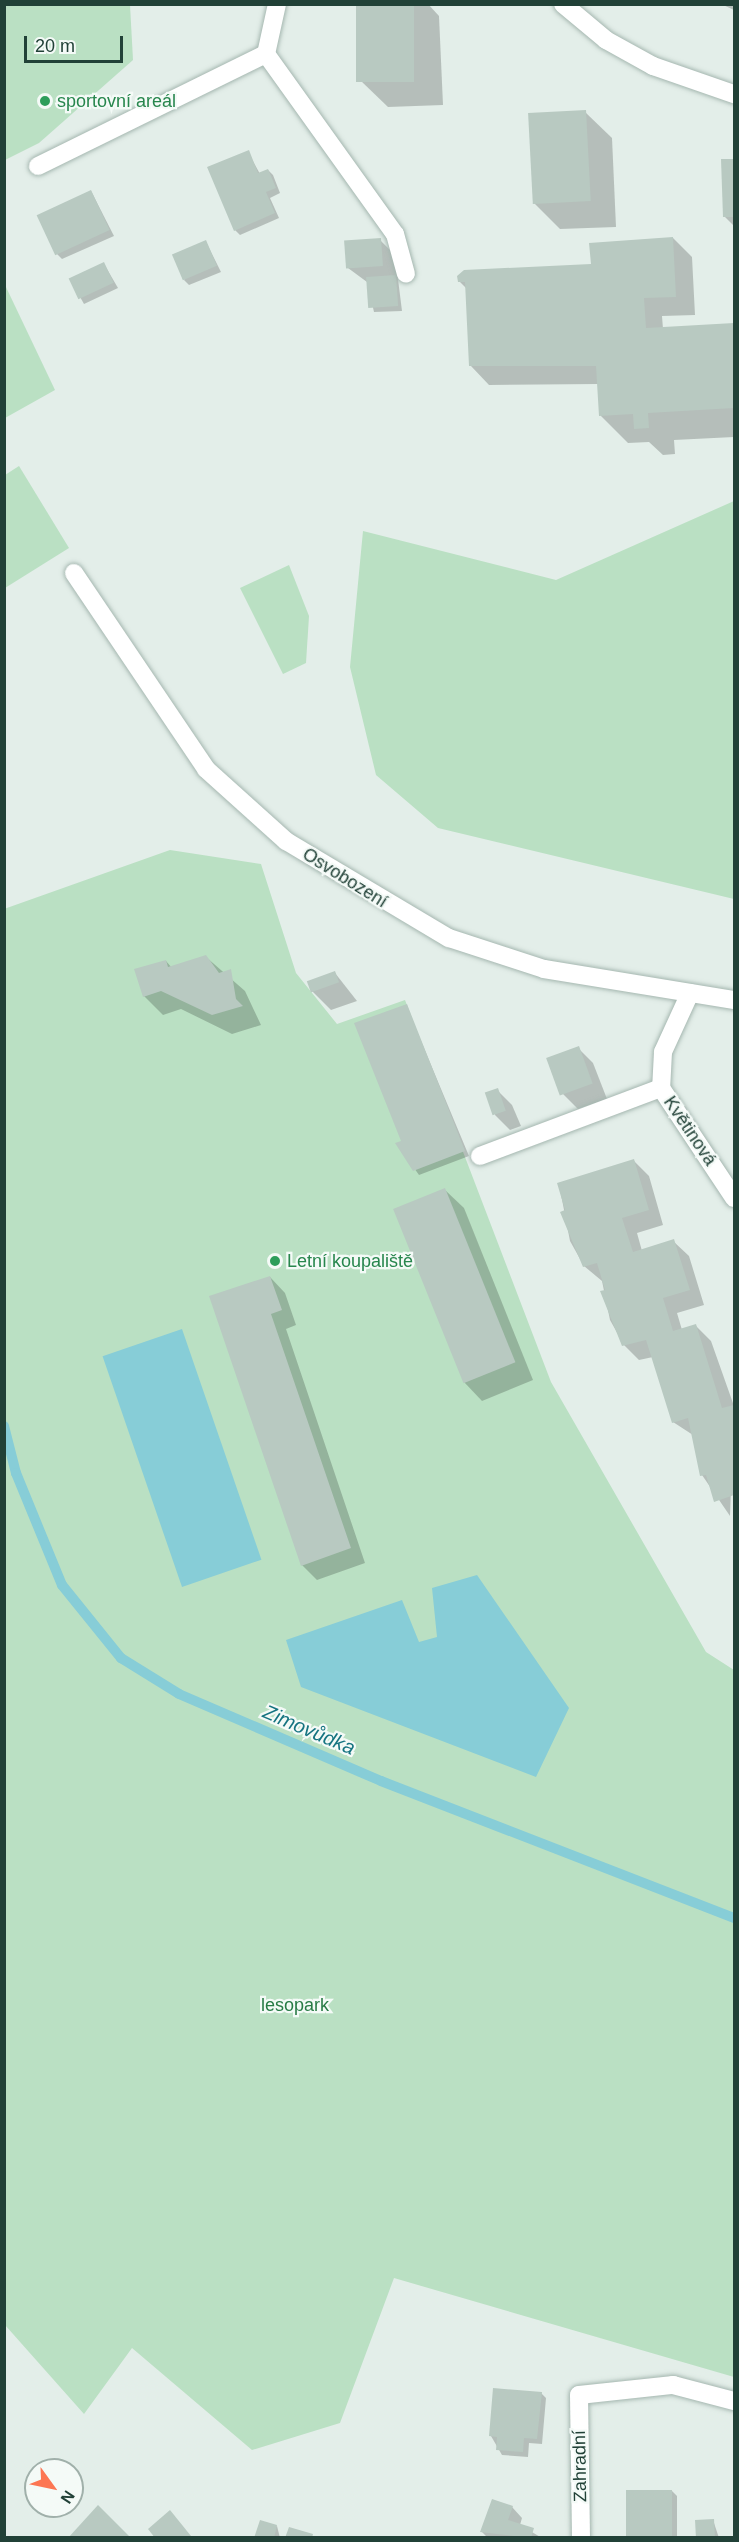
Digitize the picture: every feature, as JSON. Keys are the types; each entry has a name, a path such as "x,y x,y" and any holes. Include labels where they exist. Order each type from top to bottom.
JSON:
{"street":[{"path":"277,4 266,54 395,234 406,274"},
{"path":"563,4 606,40 653,66 735,94"},
{"path":"38,166 266,54"},
{"name":"Osvobození","path":"74,573 206,769 286,841 449,938 544,969 735,1000"},
{"name":"Květinová","path":"690,993 663,1052 661,1088 735,1198"},
{"path":"480,1156 661,1088"},
{"name":"Zahradní","path":"581,2538 579,2396 673,2385 735,2401"}],"green space":[{"name":"sportovní areál","path":"4,5 130,5 133,60 39,143 5,160"},
{"path":"5,285 55,390 4,418"},
{"path":"19,466 69,548 5,588 5,475"},
{"path":"734,501 734,899 438,828 376,775 350,667 363,531 556,580"},
{"path":"289,565 309,616 306,663 283,674 240,588"},
{"name":"lesopark","path":"170,850 261,864 296,973 337,1024 405,1000 551,1382 706,1652 734,1670 734,2377 394,2278 340,2423 252,2450 132,2348 84,2414 5,2325 4,909"}],"water":[{"path":"182,1329 261,1560 182,1587 103,1356"},
{"path":"477,1575 569,1708 536,1777 301,1687 286,1640 402,1600 419,1642 437,1637 432,1588"}],"building":[{"path":"356,4 414,4 414,82 356,82"},
{"path":"586,110 591,201 533,204 528,113"},
{"path":"249,150 258,173 268,169 276,188 266,192 275,213 234,231 207,167"},
{"path":"721,159 734,159 734,217 723,217"},
{"path":"91,190 110,230 55,255 37,215"},
{"path":"673,237 676,297 644,298 646,328 734,323 734,408 648,413 649,428 634,429 633,414 599,416 596,366 469,366 465,282 458,282 457,276 464,270 591,264 589,243"},
{"path":"381,238 383,266 346,269 344,241"},
{"path":"206,240 217,266 183,280 172,254"},
{"path":"104,262 114,283 78,299 69,278"},
{"path":"396,275 398,306 368,308 366,277"},
{"path":"206,955 219,973 231,969 236,999 243,1006 212,1015 161,991 143,997 134,969 166,960 168,967"},
{"path":"335,971 339,982 311,993 307,981"},
{"path":"407,1004 465,1151 413,1171 395,1143 401,1141 354,1023"},
{"path":"579,1046 593,1084 560,1096 546,1058"},
{"path":"498,1088 506,1111 493,1115 485,1093"},
{"path":"634,1159 649,1210 622,1218 633,1252 674,1239 690,1290 663,1298 673,1331 696,1324 722,1408 734,1405 734,1495 714,1502 706,1475 700,1476 688,1418 672,1423 646,1340 622,1346 600,1291 605,1290 597,1263 583,1267 560,1212 565,1210 557,1183"},
{"path":"445,1188 515,1362 464,1383 393,1209"},
{"path":"270,1276 282,1310 271,1314 351,1548 301,1566 209,1296"},
{"path":"493,2388 542,2392 537,2439 524,2438 523,2452 496,2450 497,2437 489,2436"},
{"path":"626,2490 672,2490 672,2537 626,2537"},
{"path":"492,2499 513,2506 508,2520 534,2528 531,2538 480,2532"},
{"path":"98,2505 131,2538 68,2538"},
{"path":"170,2510 191,2536 189,2538 155,2538 148,2529"},
{"path":"714,2519 715,2538 696,2538 695,2520"},
{"path":"260,2520 277,2525 274,2538 254,2538"},
{"path":"289,2527 313,2534 312,2538 285,2538"}],"waterway":[{"name":"Zimovůdka","path":"4,1426 16,1473 62,1585 121,1658 179,1694 381,1781 734,1918"}],"place":[{"name":"sportovní areál","path":"45,101"},
{"name":"Letní koupaliště","path":"275,1261"}]}
